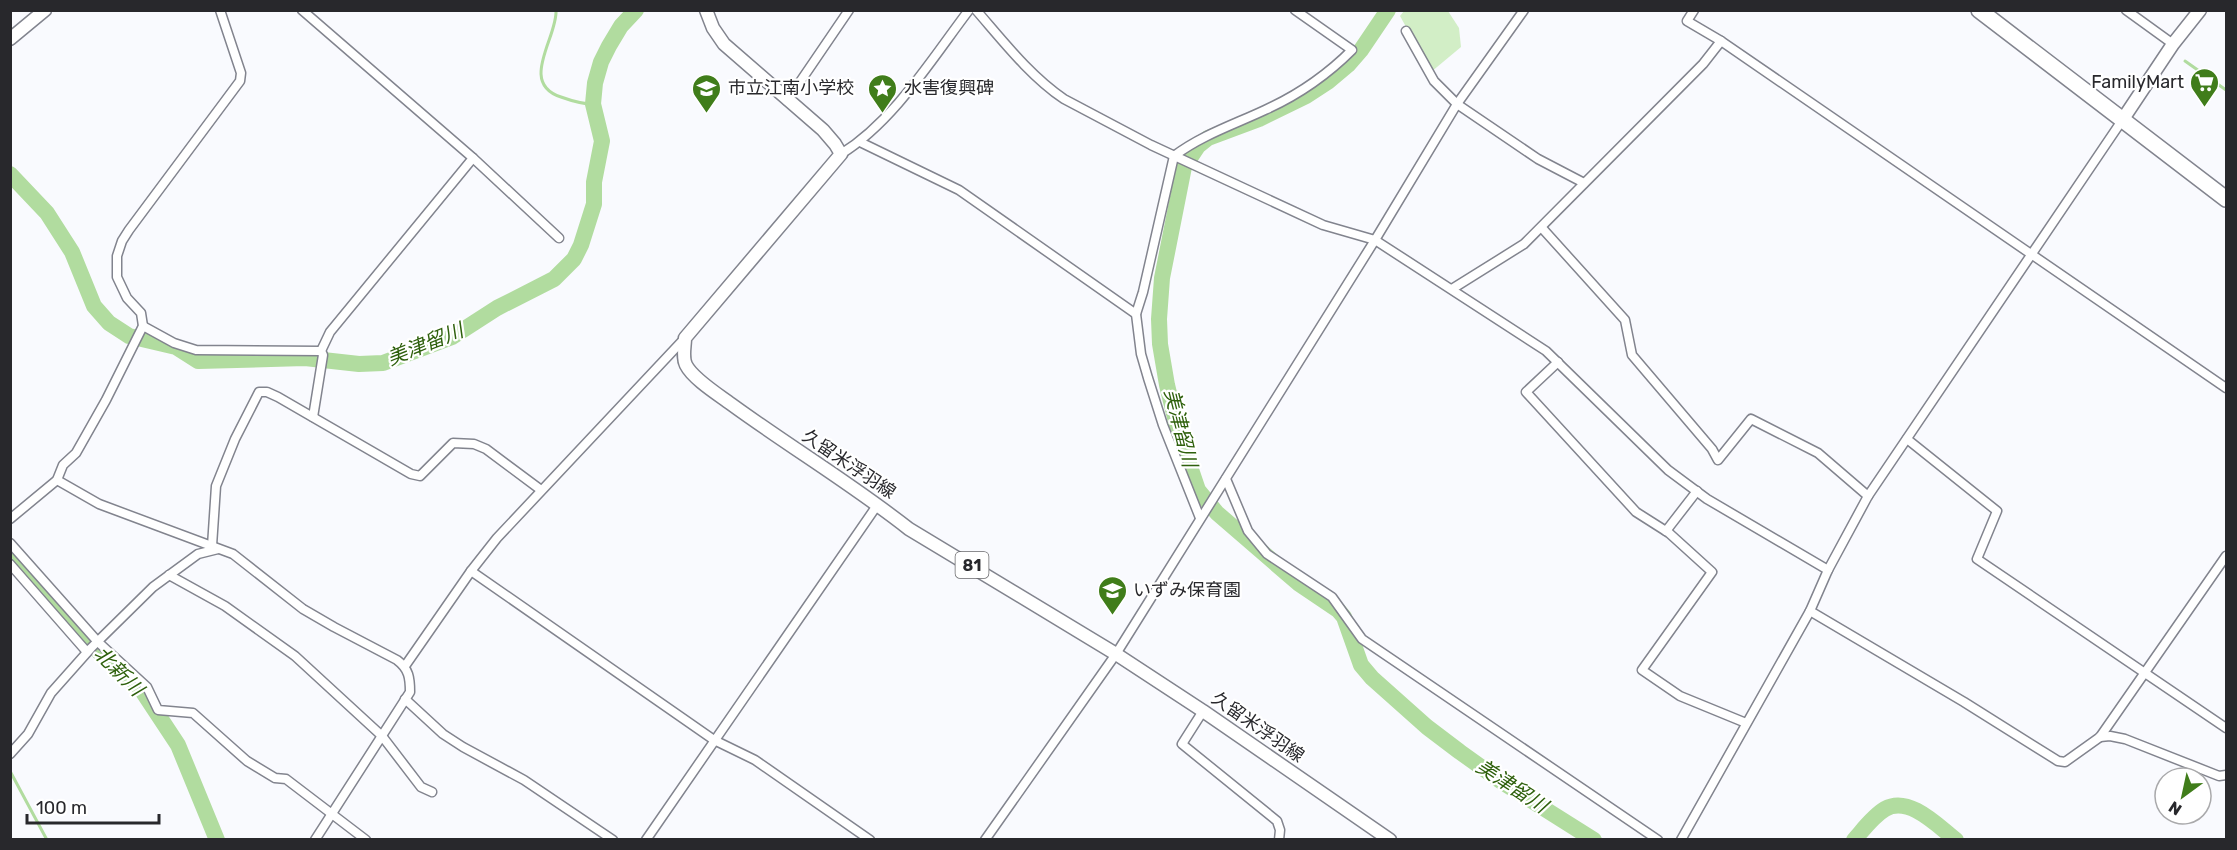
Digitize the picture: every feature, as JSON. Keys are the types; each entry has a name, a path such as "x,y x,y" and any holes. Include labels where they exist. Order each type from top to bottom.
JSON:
{"highway":[{"path":"1978,10 2226,199"}],"main road":[{"path":"10,39 45,10"},
{"path":"2123,120 2173,44 2200,10"},
{"path":"685,338 841,154 823,130 724,44 713,28 707,11"},
{"name":"久留米浮羽線","path":"685,338 684,357 694,375 759,425 878,504 909,529 1116,654 1203,711 1390,840"}],"street":[{"path":"10,519 57,480 63,465 76,453 106,400 141,329 141,312 127,298 117,277 117,256 129,230 240,81 241,73 220,10"},
{"path":"302,10 473,158 560,238"},
{"path":"787,100 849,10"},
{"path":"841,154 860,142 898,104 969,10"},
{"path":"976,10 1052,91 1091,114 1176,157 1323,225 1375,240 1452,289 1546,351 1668,470 1696,491 1828,570"},
{"path":"1200,518 1157,406 1142,354 1136,314 1176,157 1193,142 1267,109 1287,97 1334,68 1352,50 1295,10"},
{"path":"985,840 1116,654 1375,240 1457,104 1524,10"},
{"path":"1695,10 1688,21 1721,40 2226,388"},
{"path":"2126,10 2173,44"},
{"path":"1406,31 1434,81 1457,104 1538,159 1584,183"},
{"path":"1452,289 1524,244 1542,228 1703,64 1721,40"},
{"path":"1680,840 1810,611 1828,570 1868,496 2123,120"},
{"path":"860,142 959,190 1136,314"},
{"path":"312,417 322,353 330,332 473,158"},
{"path":"1542,228 1626,320 1632,356 1712,449 1718,460 1751,419 1818,453 1868,496"},
{"path":"141,329 196,350 322,353"},
{"path":"405,666 471,571 497,538 685,338"},
{"path":"1558,362 1526,392 1636,512 1666,531 1712,572 1642,670 1680,696 1746,723"},
{"path":"215,547 216,486 235,439 259,392 267,392 411,474 420,476 453,443 474,444 486,449 541,490"},
{"path":"1907,439 1997,511 1977,559 2226,728"},
{"path":"1226,479 1248,531 1267,554 1332,597 1362,639 1658,840"},
{"path":"57,480 99,504 233,554 303,609 405,666 410,680 410,692 315,840"},
{"path":"1666,531 1696,491"},
{"path":"646,840 878,504"},
{"path":"10,543 92,647"},
{"path":"10,754 28,734 51,693 92,647 153,587 198,554 215,547"},
{"path":"1810,611 1964,702 2058,761 2065,762 2100,737 2226,556"},
{"path":"10,564 92,647 147,687 158,710 194,713 247,761 274,778 286,779 366,840"},
{"path":"471,571 714,740 755,760 870,840"},
{"path":"169,575 225,606 295,656 382,736 421,787 432,792"},
{"path":"405,699 443,734 524,780 613,840"},
{"path":"1203,711 1182,744 1277,821 1280,830 1279,840"},
{"path":"2100,737 2125,738 2219,776 2226,776"}],"green space":[{"path":"1404,11 1448,11 1459,28 1461,47 1431,72 1400,16"}],"waterway":[{"path":"556,10 555,21 543,58 542,81 549,90 561,97 593,104"},
{"name":"美津留川","path":"10,174 47,213 72,252 94,306 109,323 129,336 176,347 198,361 305,358 359,364 383,363 452,337 497,308 554,279 574,259 594,204 594,182 602,141 593,104 595,83 601,62 609,46 621,26 636,10"},
{"name":"美津留川","path":"1388,10 1361,50 1329,81 1306,96 1259,119 1208,138 1198,146 1184,167 1162,278 1159,319 1160,344 1167,385 1179,434 1198,490 1217,513 1298,583 1338,610 1344,617 1361,665 1372,678 1427,727 1460,752 1502,782 1594,840"},
{"path":"2185,61 2226,90"},
{"name":"北新川","path":"10,552 100,653 143,692 178,745 217,840"},
{"path":"10,771 47,840"},
{"name":"美津留川","path":"1854,840 1876,815 1894,806 1904,806 1923,814 1956,840"}],"place":[{"name":"FamilyMart","path":"2205,108"},
{"name":"市立江南小学校","path":"707,114"},
{"name":"水害復興碑","path":"883,114"},
{"name":"いずみ保育園","path":"1112,616"}]}
